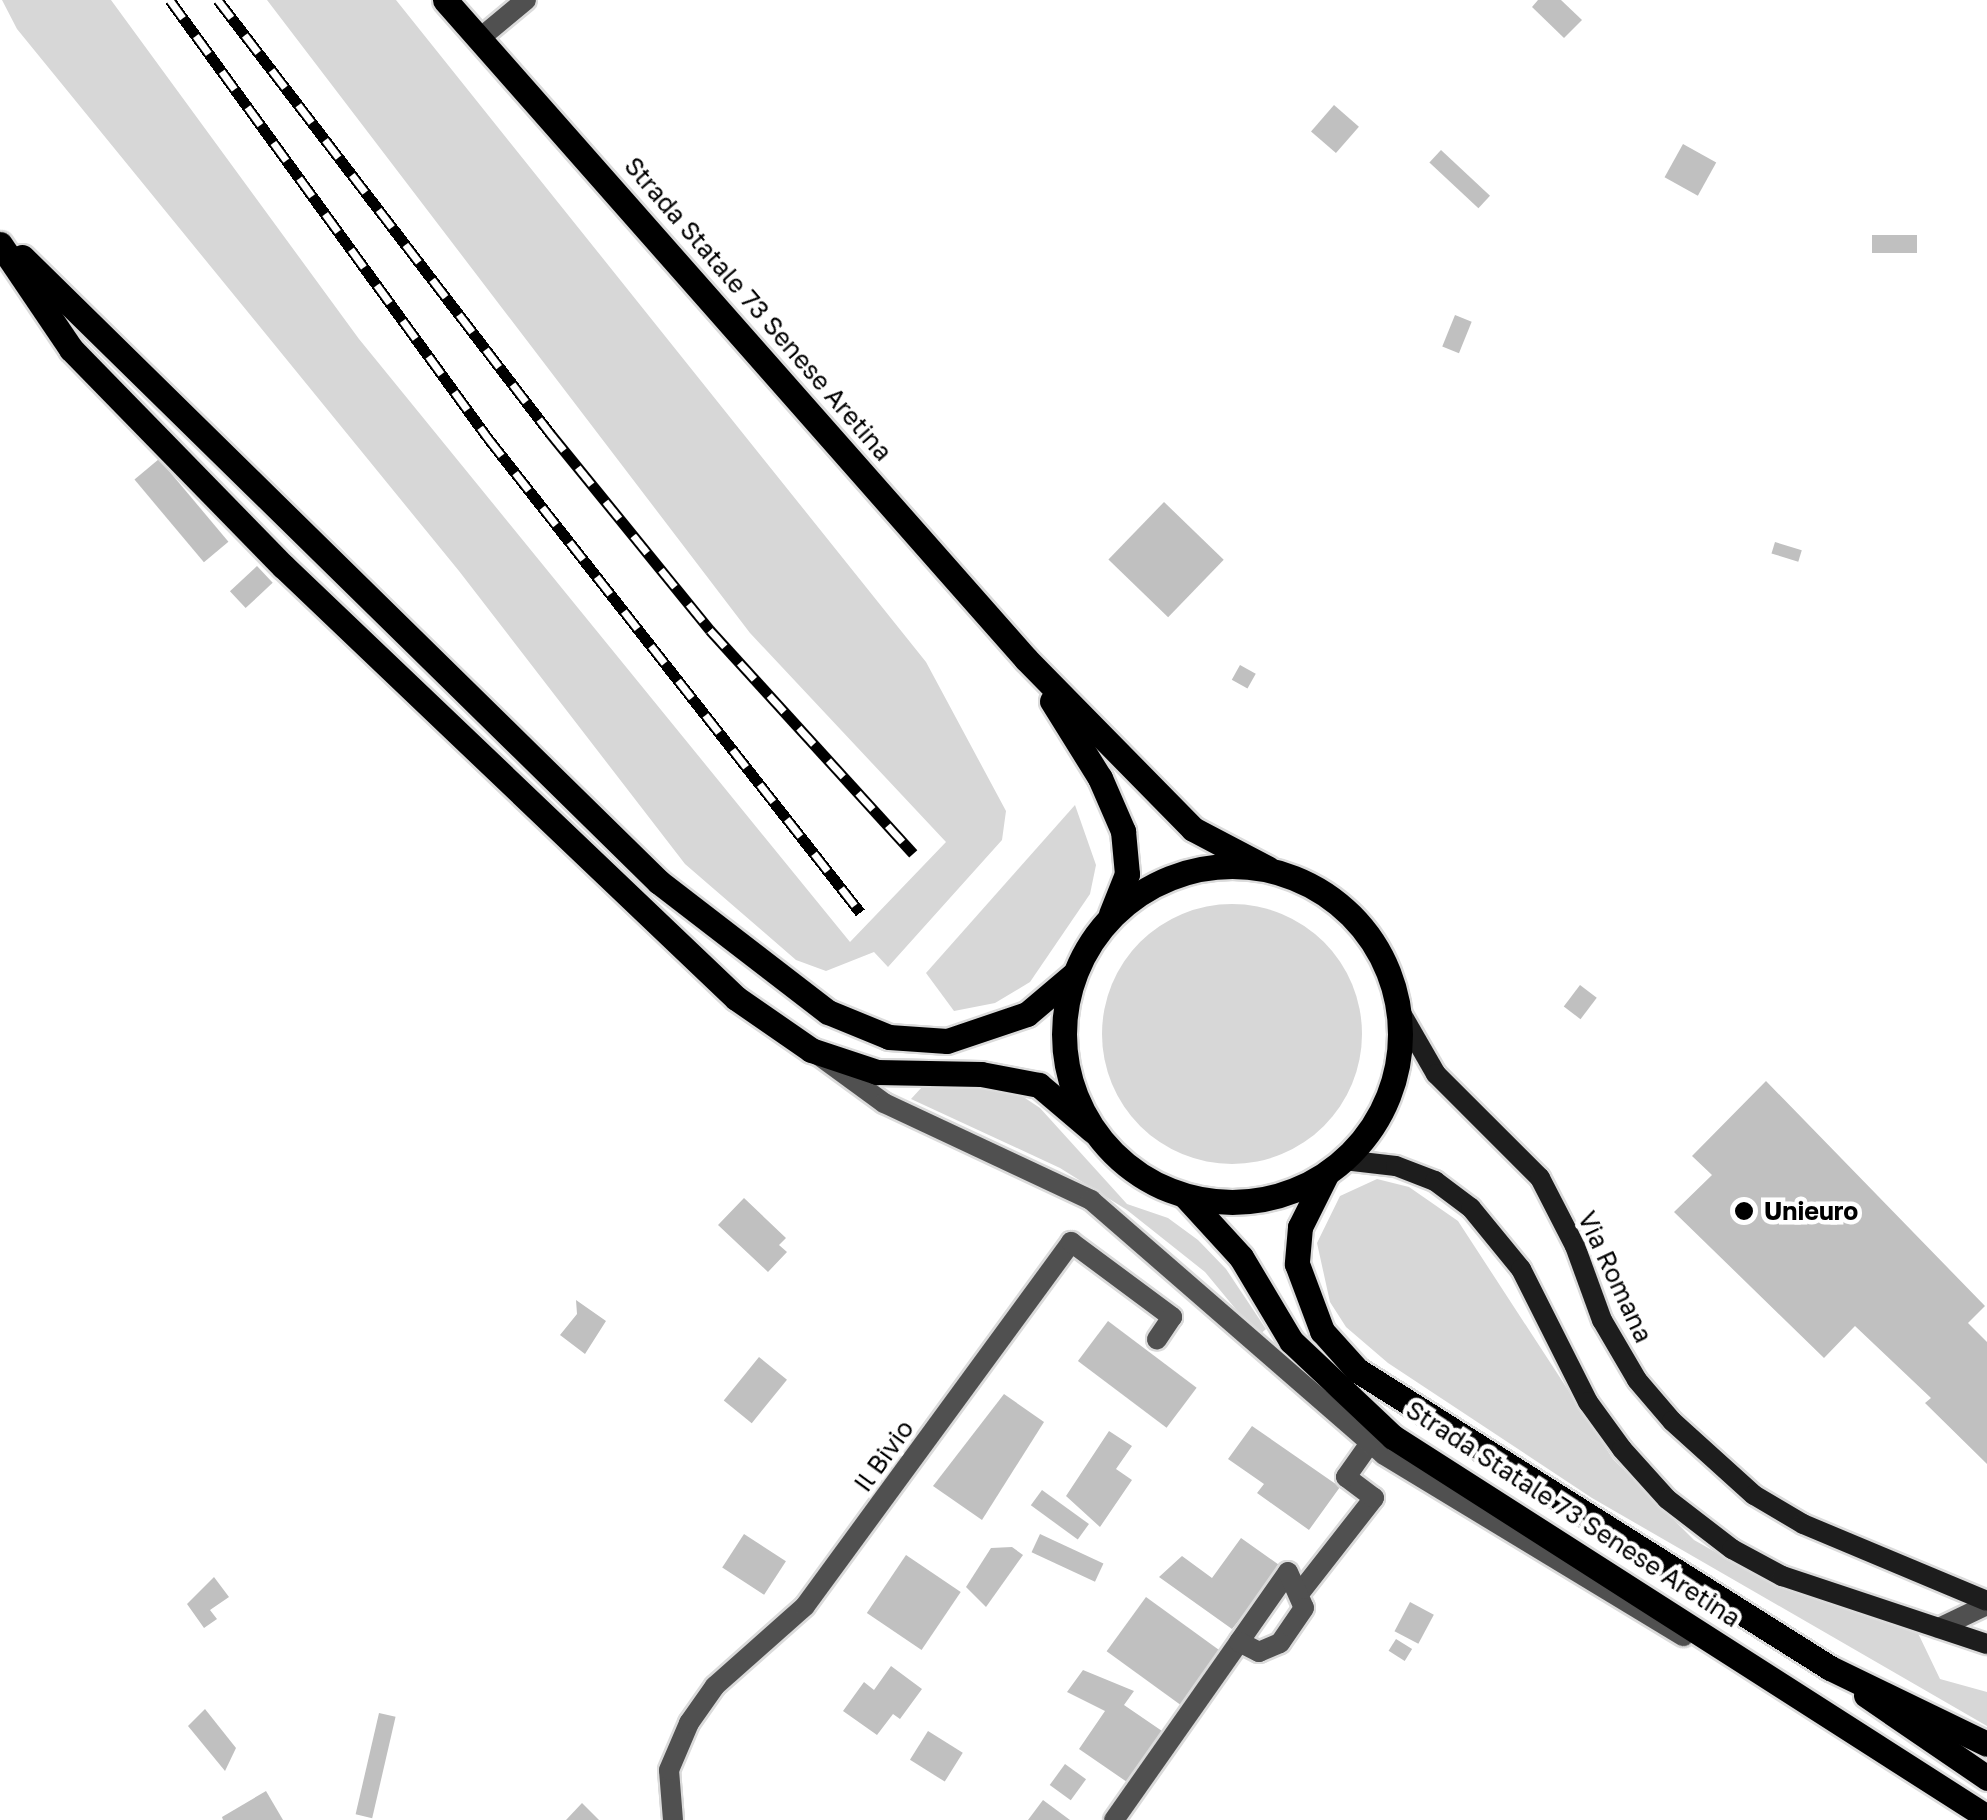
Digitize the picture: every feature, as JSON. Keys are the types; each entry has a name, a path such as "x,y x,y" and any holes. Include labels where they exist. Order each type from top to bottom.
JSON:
{"main road":[{"name":"Strada Statale 73 Senese Aretina","path":"445,0 1026,659 1193,829 1267,868 1314,887 1354,918 1383,959 1398,1008 1400,1050 1390,1091 1372,1128 1335,1168 1300,1227 1297,1264 1322,1331 1357,1370 1830,1668 1987,1744"},
{"path":"0,241 659,882 814,1002 889,1037 947,1041 1026,1014 1073,975"},
{"path":"0,241 71,349 284,566 634,908 736,998 812,1050 877,1072 1018,1078 1039,1086 1092,1130"},
{"name":"Strada Statale 73 Senese Aretina","path":"1026,659 1100,778 1122,832 1127,874 1110,917 1073,975 1063,1028 1069,1081 1092,1130 1134,1171 1186,1197 1234,1204 1282,1196 1335,1168"},
{"name":"Strada Statale 73 Senese Aretina","path":"1110,917 1156,883 1210,866 1267,868"},
{"name":"Via Romana","path":"1398,1008 1436,1074 1540,1178 1576,1246 1602,1320 1637,1380 1672,1422 1754,1495 1803,1524 1987,1603"},
{"path":"1335,1168 1396,1166 1436,1181 1471,1208 1521,1269 1588,1402 1667,1499 1782,1576 1987,1644"},
{"name":"Strada Statale 73 Senese Aretina","path":"1186,1197 1241,1256 1291,1341 1393,1436 1987,1816"},
{"path":"1830,1668 1987,1778"}],"street":[{"path":"479,39 526,0"},
{"path":"812,1050 870,1096 1091,1200 1370,1443 1617,1599 1790,1690"},
{"name":"Il Bivio","path":"673,1820 670,1770 688,1723 715,1686 805,1606 1070,1242 1172,1317 1158,1338"},
{"path":"1302,1590 1374,1498 1346,1477 1370,1443"},
{"path":"1114,1820 1288,1572 1302,1590 1304,1608 1280,1643 1259,1652 1239,1642"},
{"path":"1938,1628 1987,1603"}],"shaded area":[{"path":"2,0 111,0 359,339 850,942 946,842 750,633 267,0 396,0 926,662 1006,811 1002,840 888,967 874,952 826,971 796,960 685,864 459,571 17,29"},
{"path":"1075,805 1096,865 1090,894 1030,982 995,1003 954,1011 926,973"},
{"path":"1232,904 1282,914 1324,942 1352,984 1362,1034 1352,1084 1324,1126 1282,1154 1232,1164 1182,1154 1140,1126 1112,1084 1102,1034 1112,984 1140,942 1182,914"},
{"path":"953,1081 1016,1092 1040,1108 1127,1204 1168,1218 1198,1240 1226,1269 1266,1329 1258,1336 1205,1272 1127,1210 1060,1168 911,1099 922,1087"},
{"path":"1377,1179 1409,1187 1458,1221 1613,1459 1694,1540 1776,1586 1916,1629 1940,1679 1987,1692 1987,1726 1592,1498 1388,1363 1346,1327 1330,1302 1317,1243 1340,1196"}],"building":[{"path":"1538,0 1561,0 1582,20 1564,38 1532,7"},
{"path":"1334,105 1359,127 1336,153 1311,131"},
{"path":"1683,144 1716,162 1698,196 1665,177"},
{"path":"1441,150 1490,196 1478,208 1429,162"},
{"path":"1872,235 1917,235 1917,253 1872,253"},
{"path":"1455,315 1472,322 1459,353 1442,347"},
{"path":"159,459 228,542 204,562 134,480"},
{"path":"1164,502 1224,560 1168,617 1108,560"},
{"path":"1775,542 1802,550 1798,562 1771,553"},
{"path":"257,566 273,583 246,608 230,591"},
{"path":"1240,665 1256,674 1248,689 1232,680"},
{"path":"1580,985 1597,998 1581,1019 1564,1007"},
{"path":"1766,1081 1985,1306 1968,1323 1987,1342 1987,1464 1925,1403 1931,1398 1855,1326 1824,1358 1674,1212 1712,1175 1692,1156"},
{"path":"744,1198 786,1238 779,1245 787,1252 768,1272 718,1225"},
{"path":"576,1300 606,1321 585,1354 560,1335 577,1314"},
{"path":"1108,1321 1197,1388 1167,1428 1078,1361"},
{"path":"759,1357 787,1380 752,1423 724,1401"},
{"path":"1004,1394 1044,1422 982,1520 933,1486"},
{"path":"1252,1426 1340,1487 1309,1530 1257,1493 1264,1484 1228,1459"},
{"path":"1109,1431 1132,1446 1116,1469 1132,1480 1100,1527 1066,1496"},
{"path":"1042,1490 1089,1524 1078,1539 1031,1505"},
{"path":"744,1534 786,1561 764,1595 722,1568"},
{"path":"1040,1534 1103,1564 1095,1582 1032,1552"},
{"path":"1241,1538 1282,1567 1232,1629 1159,1577 1182,1556 1212,1578"},
{"path":"1012,1547 1023,1555 986,1607 966,1587 991,1548"},
{"path":"906,1555 961,1592 922,1650 867,1613"},
{"path":"214,1577 229,1597 210,1610 217,1619 204,1628 187,1604"},
{"path":"1146,1597 1220,1651 1181,1705 1107,1651"},
{"path":"1410,1602 1434,1615 1418,1644 1395,1631"},
{"path":"1396,1639 1412,1649 1405,1661 1389,1651"},
{"path":"891,1666 922,1689 900,1719 893,1714 877,1735 843,1711 864,1682 874,1690"},
{"path":"1083,1670 1134,1691 1124,1705 1162,1731 1127,1782 1079,1749 1105,1711 1067,1692"},
{"path":"205,1709 236,1748 225,1771 188,1726"},
{"path":"379,1713 396,1717 372,1818 356,1814"},
{"path":"928,1731 963,1753 945,1782 910,1760"},
{"path":"1065,1764 1086,1779 1071,1800 1050,1785"},
{"path":"266,1791 283,1820 223,1820 222,1817"},
{"path":"1043,1800 1070,1820 1028,1820"},
{"path":"582,1803 599,1820 566,1820"}],"railway":[{"path":"170,0 488,438 860,912"},
{"path":"218,0 550,433 710,630 913,853"}],"place":[{"name":"Unieuro","path":"1744,1211"}]}
